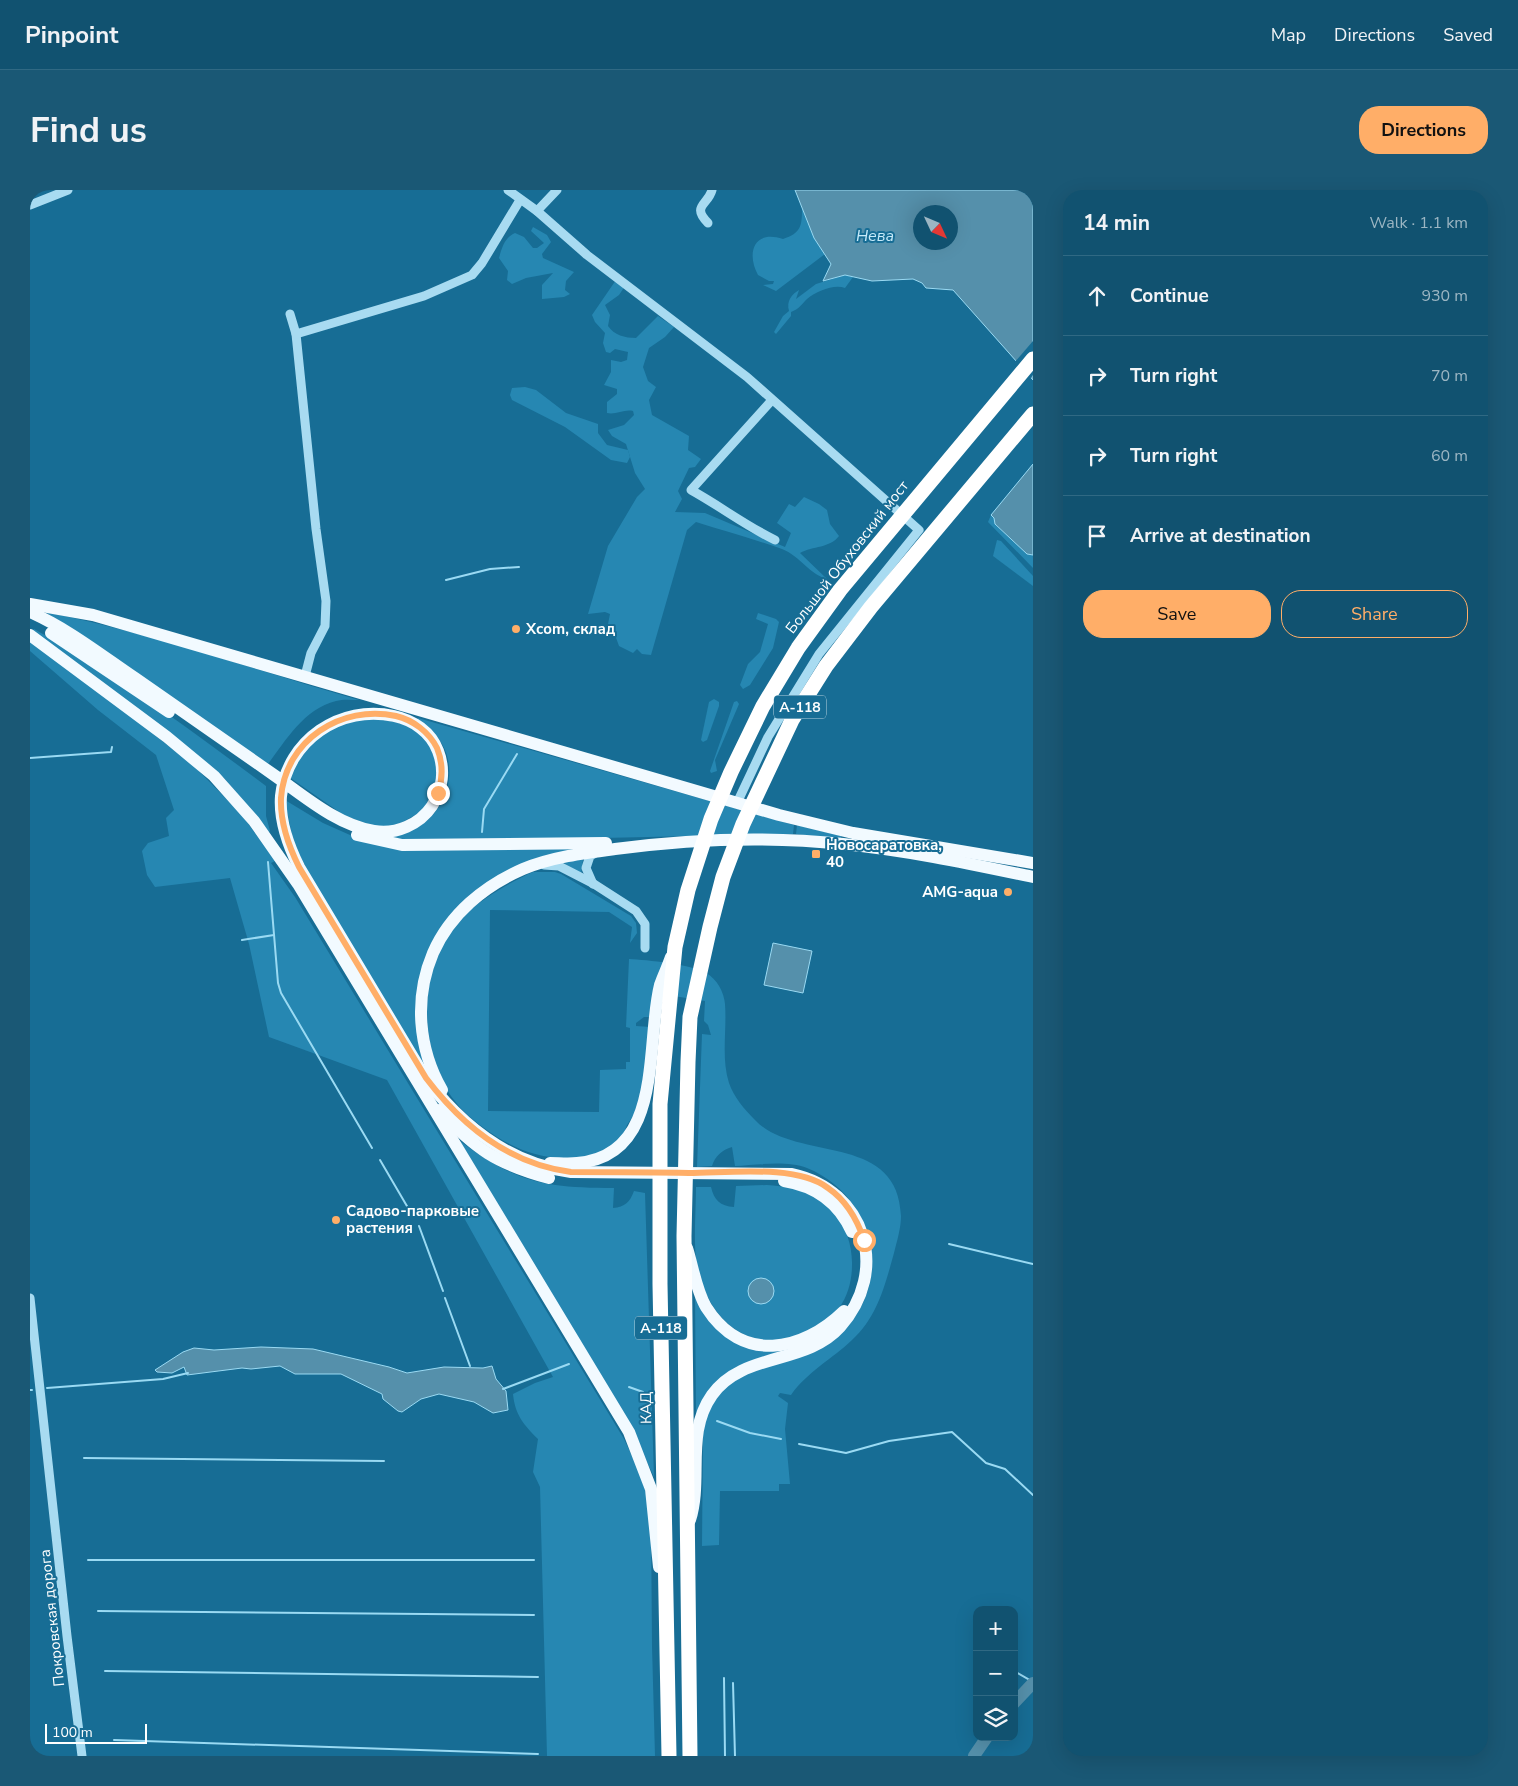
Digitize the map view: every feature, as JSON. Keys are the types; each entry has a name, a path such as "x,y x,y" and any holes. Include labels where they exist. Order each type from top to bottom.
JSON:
{"highway":[{"name":"Большой Обуховский мост","path":"663,1060 675,948 688,890 715,810 763,706 798,648 840,590 1033,359"},
{"name":"А-118","path":"690,1756 684,1236 688,1062 690,1017 710,927 724,877 743,824 792,720 826,666 870,607 1033,414"},
{"name":"КАД","path":"663,1060 660,1104 660,1284 669,1756"}],"main road":[{"path":"30,604 93,615 737,803 853,833 1033,863"},
{"path":"30,612 87,645 245,760 354,834 402,846 616,842 640,844"},
{"path":"30,621 65,641 245,760"},
{"path":"30,635 167,737 214,776 254,821 298,884 411,1075 629,1432 651,1489 659,1568 667,1596"},
{"path":"298,884 280,846 274,816 276,781 289,752 312,727 346,710 374,706 426,713"},
{"path":"317,810 373,831 395,831 412,824 431,807 440,788 441,763 435,744 419,727 398,717 368,713 342,718 314,734 290,762 283,785 281,808 286,836 303,874 426,1078 446,1104 491,1143 540,1167 572,1176"},
{"path":"465,1122 441,1088 424,1043 421,1010 427,969 440,940 459,913 482,893 508,877 538,864 640,844 771,839 845,844 1033,876"},
{"path":"520,1157 548,1163 578,1163 598,1157 623,1142 636,1125 643,1108 660,985 675,948"},
{"path":"411,1075 423,1086 437,1108 464,1137 488,1155 521,1170 549,1178 572,1176 769,1176 808,1178 827,1187 852,1213 861,1233 866,1255 864,1285 851,1314 828,1337 813,1346 742,1370 721,1384 711,1396 699,1419 696,1433 695,1504 686,1532"},
{"path":"684,1236 705,1305 725,1329 751,1343 769,1346 796,1343 822,1331 844,1311 855,1289 859,1263 854,1235 846,1219 836,1206 823,1195 806,1187 769,1176"}],"street":[{"path":"30,205 68,190"},
{"path":"508,190 537,211 586,255 704,344 772,400 919,530 820,654 768,736 737,803"},
{"path":"537,211 557,190"},
{"path":"708,223 701,213 700,206 712,190"},
{"path":"296,334 424,296 472,275 482,263 520,200"},
{"path":"290,314 296,334 316,529 326,602 325,626 311,653 305,676"},
{"path":"772,400 691,490 740,518 752,529 775,540"},
{"path":"594,884 586,868 590,856 600,851"},
{"path":"538,864 559,866 594,884 636,911 641,917 646,935 645,948"},
{"name":"Покровская дорога","path":"30,1298 66,1629 82,1756"}],"shaded area":[{"path":"802,208 814,238 825,254 776,291 763,285 773,284 774,281 769,281 758,275 754,267 753,251 759,240 765,237 783,239 794,234 801,224"},
{"path":"533,227 547,235 551,242 542,254 543,258 574,272 566,281 565,290 570,294 564,297 542,299 542,285 553,273 526,278 512,284 507,280 508,271 499,258 504,244 515,233 524,237 533,248 537,248 544,243 531,231"},
{"path":"845,275 853,277 845,288 831,288 811,296 791,312 791,316 776,334 774,332 783,316 789,311 789,301 796,292 799,290 796,299 816,284"},
{"path":"616,280 625,286 619,295 605,305 610,315 608,326 613,332 624,337 636,338 658,316 674,327 665,337 649,348 643,367 648,381 656,387 649,400 652,415 689,436 688,450 701,459 695,467 689,468 678,491 682,499 675,512 705,513 785,547 791,533 777,523 789,504 795,507 804,497 827,510 830,524 839,536 831,543 800,553 827,579 815,573 782,549 696,522 687,530 651,655 642,654 637,649 633,653 619,646 615,635 607,629 610,614 605,612 588,614 608,546 637,497 645,489 635,473 626,444 612,436 608,430 624,425 634,415 633,411 607,413 607,402 617,394 617,389 604,385 611,372 611,360 621,362 627,360 628,352 615,349 610,353 606,352 603,343 605,333 595,322 592,315"},
{"path":"525,387 536,390 566,413 598,424 598,433 607,445 628,450 630,457 627,463 611,460 565,427 512,400 510,395 512,388"},
{"path":"991,515 994,518 995,524 1027,554 1033,555 1033,568 988,522"},
{"path":"997,540 1001,541 1033,576 1033,586 993,556"},
{"path":"45,612 125,630 359,700 336,701 314,711 297,726 268,764"},
{"path":"758,613 776,619 779,622 773,648 750,685 743,689 740,685 748,664 760,652 768,624 756,619"},
{"path":"34,629 94,664 266,786 266,816 270,831 268,833 225,779 177,739 32,631"},
{"path":"30,641 105,696 194,766 242,815 275,861 271,863 295,897 624,1439 645,1488 650,1509 655,1756 547,1756 540,1487 533,1472 538,1439 521,1419 513,1394 535,1383 553,1377 387,1080 269,1037 249,944 230,878 155,887 147,875 142,851 148,843 169,836 166,818 174,810 156,755 98,710 30,651"},
{"path":"714,699 719,702 719,706 707,740 703,742 701,740 709,702"},
{"path":"737,701 739,704 715,760 717,771 711,773 710,771 734,702"},
{"path":"371,717 408,725 427,740 437,762 435,790 423,811 395,826 380,828 345,816 289,777 302,754 314,740 340,724"},
{"path":"418,718 794,825 793,834 417,842 388,837 424,823 439,807 448,786 449,765 447,754 437,737 417,720"},
{"path":"285,800 323,823 368,843 574,849 487,885 423,969 426,1066 424,1068 295,851"},
{"path":"797,825 841,836 841,839 796,834"},
{"path":"583,859 581,875 564,863 564,862"},
{"path":"533,872 555,872 561,874 631,916 636,923 637,933 630,943 632,927 609,912 490,910 488,1111 599,1112 600,1070 626,1069 626,1062 630,1062 630,1028 626,1027 629,959 680,965 706,973 717,982 721,990 725,1004 725,1063 729,1083 740,1103 751,1116 773,1133 794,1141 842,1152 864,1160 883,1171 896,1189 901,1216 900,1230 879,1300 868,1321 852,1340 804,1379 791,1395 780,1393 778,1396 788,1403 785,1429 790,1484 779,1484 779,1491 720,1491 719,1545 702,1546 703,1434 706,1417 713,1402 731,1381 844,1330 860,1309 869,1287 872,1263 869,1240 861,1217 847,1197 829,1180 807,1168 790,1164 735,1166 732,1147 719,1154 712,1166 697,1167 702,1034 711,1035 708,1025 704,1021 705,1001 655,993 651,1017 644,1017 636,1023 636,1026 651,1027 641,1102 619,1140 606,1149 585,1156 564,1158 532,1153 522,1150 493,1134 461,1108 442,1079 433,1056 428,1031 427,1005 430,979 438,955 449,933 465,914 480,902"},
{"path":"460,1141 498,1166 532,1180 569,1187 614,1188 613,1208 626,1203 634,1191 645,1193 654,1477 633,1432"},
{"path":"767,1185 790,1187 818,1198 837,1216 844,1227 851,1252 850,1282 845,1298 839,1308 824,1322 788,1341 768,1341 752,1337 738,1331 726,1322 708,1298 697,1266 695,1238 696,1187 711,1187 718,1202 734,1207 736,1186"},
{"path":"695,1296 711,1322 775,1351 783,1351 741,1366 696,1415"}],"water":[{"name":"Нева","path":"795,190 1033,190 1033,380 953,290 926,288 922,283 913,279 872,281 845,275 823,281 831,264 814,238"},
{"path":"1033,464 1033,555 1027,554 995,524 994,518 991,515"},
{"path":"773,943 812,951 803,993 764,985"},
{"path":"761,1278 770,1282 774,1291 770,1300 761,1304 752,1300 748,1291 752,1282"},
{"path":"261,1347 313,1349 407,1373 444,1367 483,1368 492,1366 496,1379 506,1391 508,1410 493,1413 474,1402 439,1394 421,1399 402,1412 383,1399 382,1394 341,1374 295,1374 280,1366 242,1368 187,1375 184,1367 172,1373 157,1372 155,1370 183,1352 194,1348 214,1350"}],"pier":[{"path":"1033,341 1033,375 1029,380 1014,363"}],"waterway":[{"path":"446,580 490,569 519,567"},
{"path":"30,758 111,752 112,747"},
{"path":"482,832 484,809 517,754"},
{"path":"268,862 278,983 281,993 372,1148"},
{"path":"242,940 274,935"},
{"path":"380,1160 411,1213"},
{"path":"419,1226 443,1291"},
{"path":"949,1244 1033,1264"},
{"path":"445,1298 470,1366"},
{"path":"503,1389 569,1364"},
{"path":"47,1388 163,1379 188,1373"},
{"path":"629,1387 643,1392"},
{"path":"717,1421 750,1433 781,1439"},
{"path":"799,1444 846,1453 889,1441 952,1432 986,1463 1005,1469 1033,1495"},
{"path":"84,1458 384,1461"},
{"path":"88,1560 534,1560"},
{"path":"98,1611 534,1615"},
{"path":"105,1671 538,1677"},
{"path":"1018,1673 1033,1682"},
{"path":"724,1678 725,1756"},
{"path":"733,1683 735,1756"},
{"path":"1018,1699 1033,1683"},
{"path":"114,1740 538,1754"},
{"path":"974,1756 984,1741"}],"place":[{"name":"Xсom, склад","path":"516,629"},
{"name":"Новосаратовка, 40","path":"816,854"},
{"name":"AMG-aqua","path":"1008,892"},
{"name":"Садово-парковые растения","path":"336,1220"}],"route":[{"path":"438,793 442,776 441,763 438,750 431,738 406,719 379,713 368,713 342,718 314,734 306,742 290,762 287,769 281,797 281,808 286,836 299,867 426,1078 446,1104 491,1143 540,1167 554,1170 571,1172 769,1173 792,1174 808,1178 827,1187 841,1199 852,1213 864,1240"}]}
